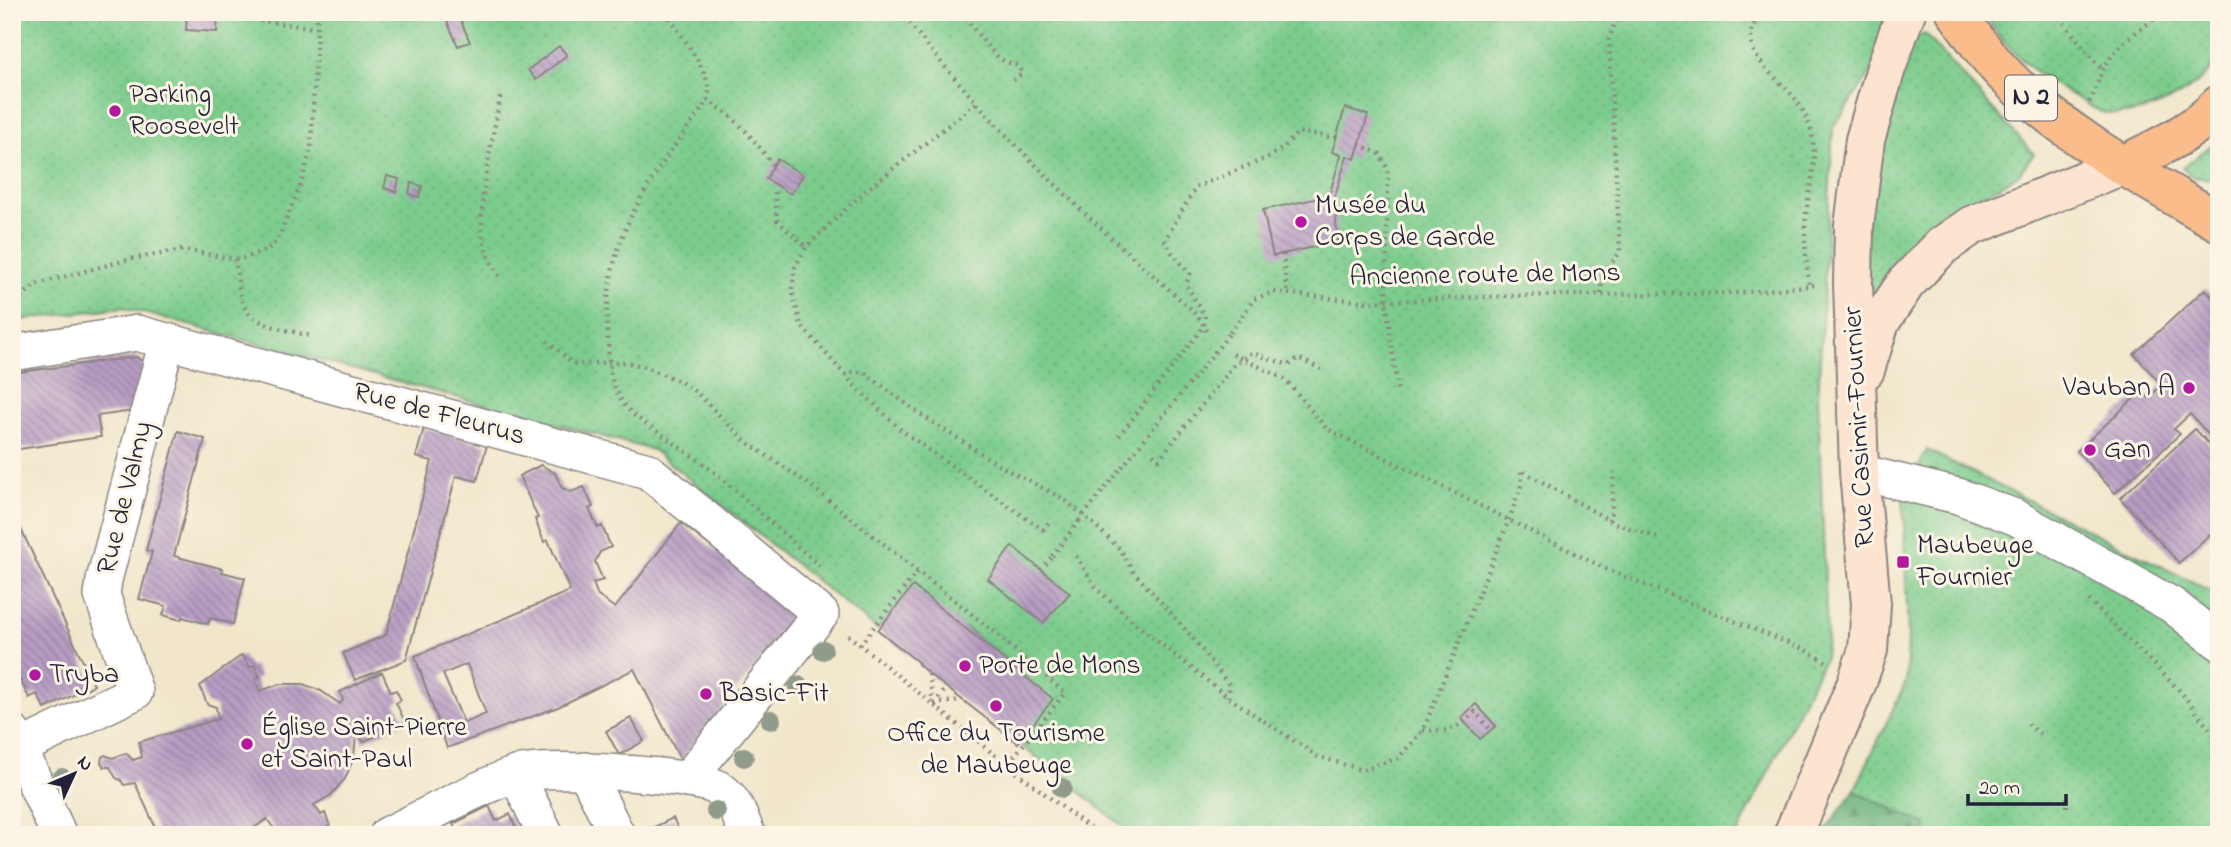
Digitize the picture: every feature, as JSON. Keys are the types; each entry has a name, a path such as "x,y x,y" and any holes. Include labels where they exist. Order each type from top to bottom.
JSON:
{"main road":[{"name":"Rue Casimir-Fournier","path":"1793,835 1868,650 1871,604 1859,472 1853,283 1854,226 1865,140 1906,12"},
{"name":"N 2","path":"1956,12 2005,76 2049,113 2123,165"},
{"path":"1857,395 1880,322 1906,283 1941,246 1971,226 2123,165 2183,135 2219,105"},
{"path":"2123,165 2210,212"}],"street":[{"name":"Rue de Fleurus","path":"12,353 137,332 648,471 821,614"},
{"name":"Rue de Valmy","path":"16,740 135,692 102,595 167,341"},
{"path":"1859,472 1958,496 2015,517 2172,605 2219,642"},
{"path":"687,780 821,614"},
{"path":"16,740 59,835"},
{"path":"586,770 617,835"},
{"path":"387,835 434,825 516,774 586,770 687,780 715,786 725,792 732,801 748,835"},
{"path":"516,774 546,835"}],"path":[{"path":"12,309 28,290 47,281 150,254 184,250 235,259 257,254 277,240 301,184 311,147 318,12"},
{"path":"666,12 704,75 709,90 707,100 649,183 625,226 613,262 607,296 611,380 624,406 732,486 825,571"},
{"path":"901,12 976,103 1059,188 1189,307 1208,334"},
{"path":"961,12 1001,60 1016,63 1020,68 1022,74 1012,81"},
{"path":"1601,295 1601,282 1606,268 1620,253 1609,40 1614,25 1625,12"},
{"path":"1763,12 1752,34 1754,54 1758,62 1794,97 1806,116 1813,138 1813,169 1805,230 1809,285"},
{"path":"2055,12 2102,70"},
{"path":"218,15 316,28"},
{"path":"500,97 482,223 485,245 492,265 502,280"},
{"path":"707,100 725,110 745,129 774,166"},
{"path":"976,103 864,192 806,247 795,267 792,290 801,325 902,431 1045,531 1049,522"},
{"path":"1119,436 1126,432 1204,326 1205,316 1186,285 1190,274 1165,240 1196,187 1269,157 1283,148 1298,132 1336,138"},
{"path":"1359,145 1380,154 1388,170 1387,301 1398,394"},
{"path":"775,192 777,220 806,247"},
{"path":"1283,254 1286,292"},
{"path":"235,259 246,309 265,323 310,336"},
{"name":"Ancienne route de Mons","path":"1041,570 1244,316 1254,299 1274,292 1330,299 1387,301 1738,293 1853,283"},
{"path":"547,341 573,364 609,362 646,366 681,382 697,393 745,441 806,482 994,632 1065,693 1007,765"},
{"path":"1153,454 1159,459 1234,365 1252,353 1289,365 1298,359 1321,369"},
{"path":"1233,354 1285,379 1326,428 1606,569 1802,649 1858,678"},
{"path":"845,374 854,371 865,373 895,397 957,438 1002,467 1060,497 1084,515 1120,549 1133,571 1192,637 1230,686 1228,697"},
{"path":"1076,556 1097,589 1137,625 1228,697 1317,756 1362,770 1398,758 1423,730 1509,520 1522,483 1520,472 1524,469 1608,520 1658,538"},
{"path":"1608,520 1611,518 1614,471"},
{"path":"860,645 917,572"},
{"path":"2085,596 2181,692 2219,742"},
{"path":"821,614 1007,765 1099,835"},
{"path":"929,674 933,704"},
{"path":"933,704 947,687"},
{"path":"933,704 962,700"},
{"path":"1423,730 1442,732 1459,727 1475,712 1491,730"},
{"path":"2028,724 2040,734"},
{"path":"2067,794 2067,807"}],"green space":[{"path":"12,12 1884,12 1888,47 1833,128 1818,399 1827,637 1825,657 1737,835 1134,835 1018,743 1001,656 966,628 878,630 653,450 122,307 12,321"},
{"path":"1984,12 2219,12 2219,50 2212,68 2201,80 2171,100 2136,112 2106,113 2067,93 2026,64 2003,41"},
{"path":"1924,34 2034,154 2018,175 1969,205 1918,249 1878,293 1864,285 1868,182 1910,42"},
{"path":"2219,139 2219,180 2193,177 2182,168"},
{"path":"1927,450 2219,595 2219,835 1925,835 1927,825 1854,791 1906,682 1908,635 1903,498"},
{"path":"1854,791 1927,825 1925,835 1822,835"}],"building":[{"path":"187,12 218,12 217,32 186,30"},
{"path":"443,12 457,12 470,42 458,46"},
{"path":"559,46 567,55 536,80 528,70"},
{"name":"Musée du Corps de Garde","path":"1345,108 1368,115 1355,159 1347,156 1335,196 1337,242 1273,256 1263,210 1329,196 1341,155 1332,152"},
{"path":"777,159 803,175 791,194 766,179"},
{"path":"387,176 399,179 396,192 384,188"},
{"path":"411,183 422,186 419,197 409,194"},
{"name":"Vauban A","path":"2205,289 2219,304 2219,442 2217,444 2190,414 2174,429 2180,434 2115,493 2077,451 2142,391 2148,398 2162,385 2134,354"},
{"path":"136,357 144,366 133,411 97,416 101,437 12,450 12,373"},
{"path":"424,428 487,445 477,481 456,476 406,660 355,680 343,653 386,635 432,461 416,457"},
{"path":"2195,429 2219,455 2219,526 2179,563 2120,498"},
{"path":"178,431 205,439 174,556 245,578 233,624 210,618 208,624 182,617 181,620 163,615 166,606 139,599 152,552 146,550"},
{"path":"541,465 555,473 562,488 571,492 584,487 593,507 589,509 598,528 602,526 611,547 600,552 595,562 603,580 593,583 598,596 615,608 681,523 797,615 682,758 679,757 634,669 558,707 447,748 415,656 570,591 548,540 544,542 535,519 538,518 519,476","holes":["467,664 486,714 464,723 443,674"]},
{"path":"12,510 94,685 45,709 37,694 29,698 12,663"},
{"name":"Porte de Mons","path":"1012,546 1070,593 1043,623 988,579"},
{"name":"Porte de Mons","path":"913,586 1053,699 1018,743 929,674 878,630"},
{"name":"Église Saint-Pierre et Saint-Paul","path":"242,655 250,667 254,665 260,677 255,679 260,691 280,684 303,684 321,691 340,704 343,700 340,692 382,672 391,692 396,690 401,700 396,703 405,722 363,742 360,735 356,734 354,757 345,779 331,795 314,805 321,815 325,813 330,826 326,828 329,835 272,835 275,830 267,819 244,835 159,835 135,783 124,785 110,767 104,767 101,762 105,755 113,758 126,753 133,760 142,757 139,742 218,719 216,707 207,704 200,686"},
{"path":"1476,704 1496,726 1480,739 1461,718"},
{"path":"631,718 644,741 619,755 606,731"},
{"path":"489,806 496,821 510,814 519,835 458,835 453,824"},
{"path":"673,818 681,835 643,835 651,831 650,829"}],"place":[{"name":"Parking Roosevelt","path":"115,111"},
{"name":"Musée du Corps de Garde","path":"1301,222"},
{"name":"Vauban A","path":"2189,388"},
{"name":"Gan","path":"2090,450"},
{"name":"Maubeuge Fournier","path":"1903,562"},
{"name":"Porte de Mons","path":"965,666"},
{"name":"Tryba","path":"35,675"},
{"name":"Basic-Fit","path":"706,694"},
{"name":"Office du Tourisme de Maubeuge","path":"996,706"},
{"name":"Église Saint-Pierre et Saint-Paul","path":"247,744"}]}
